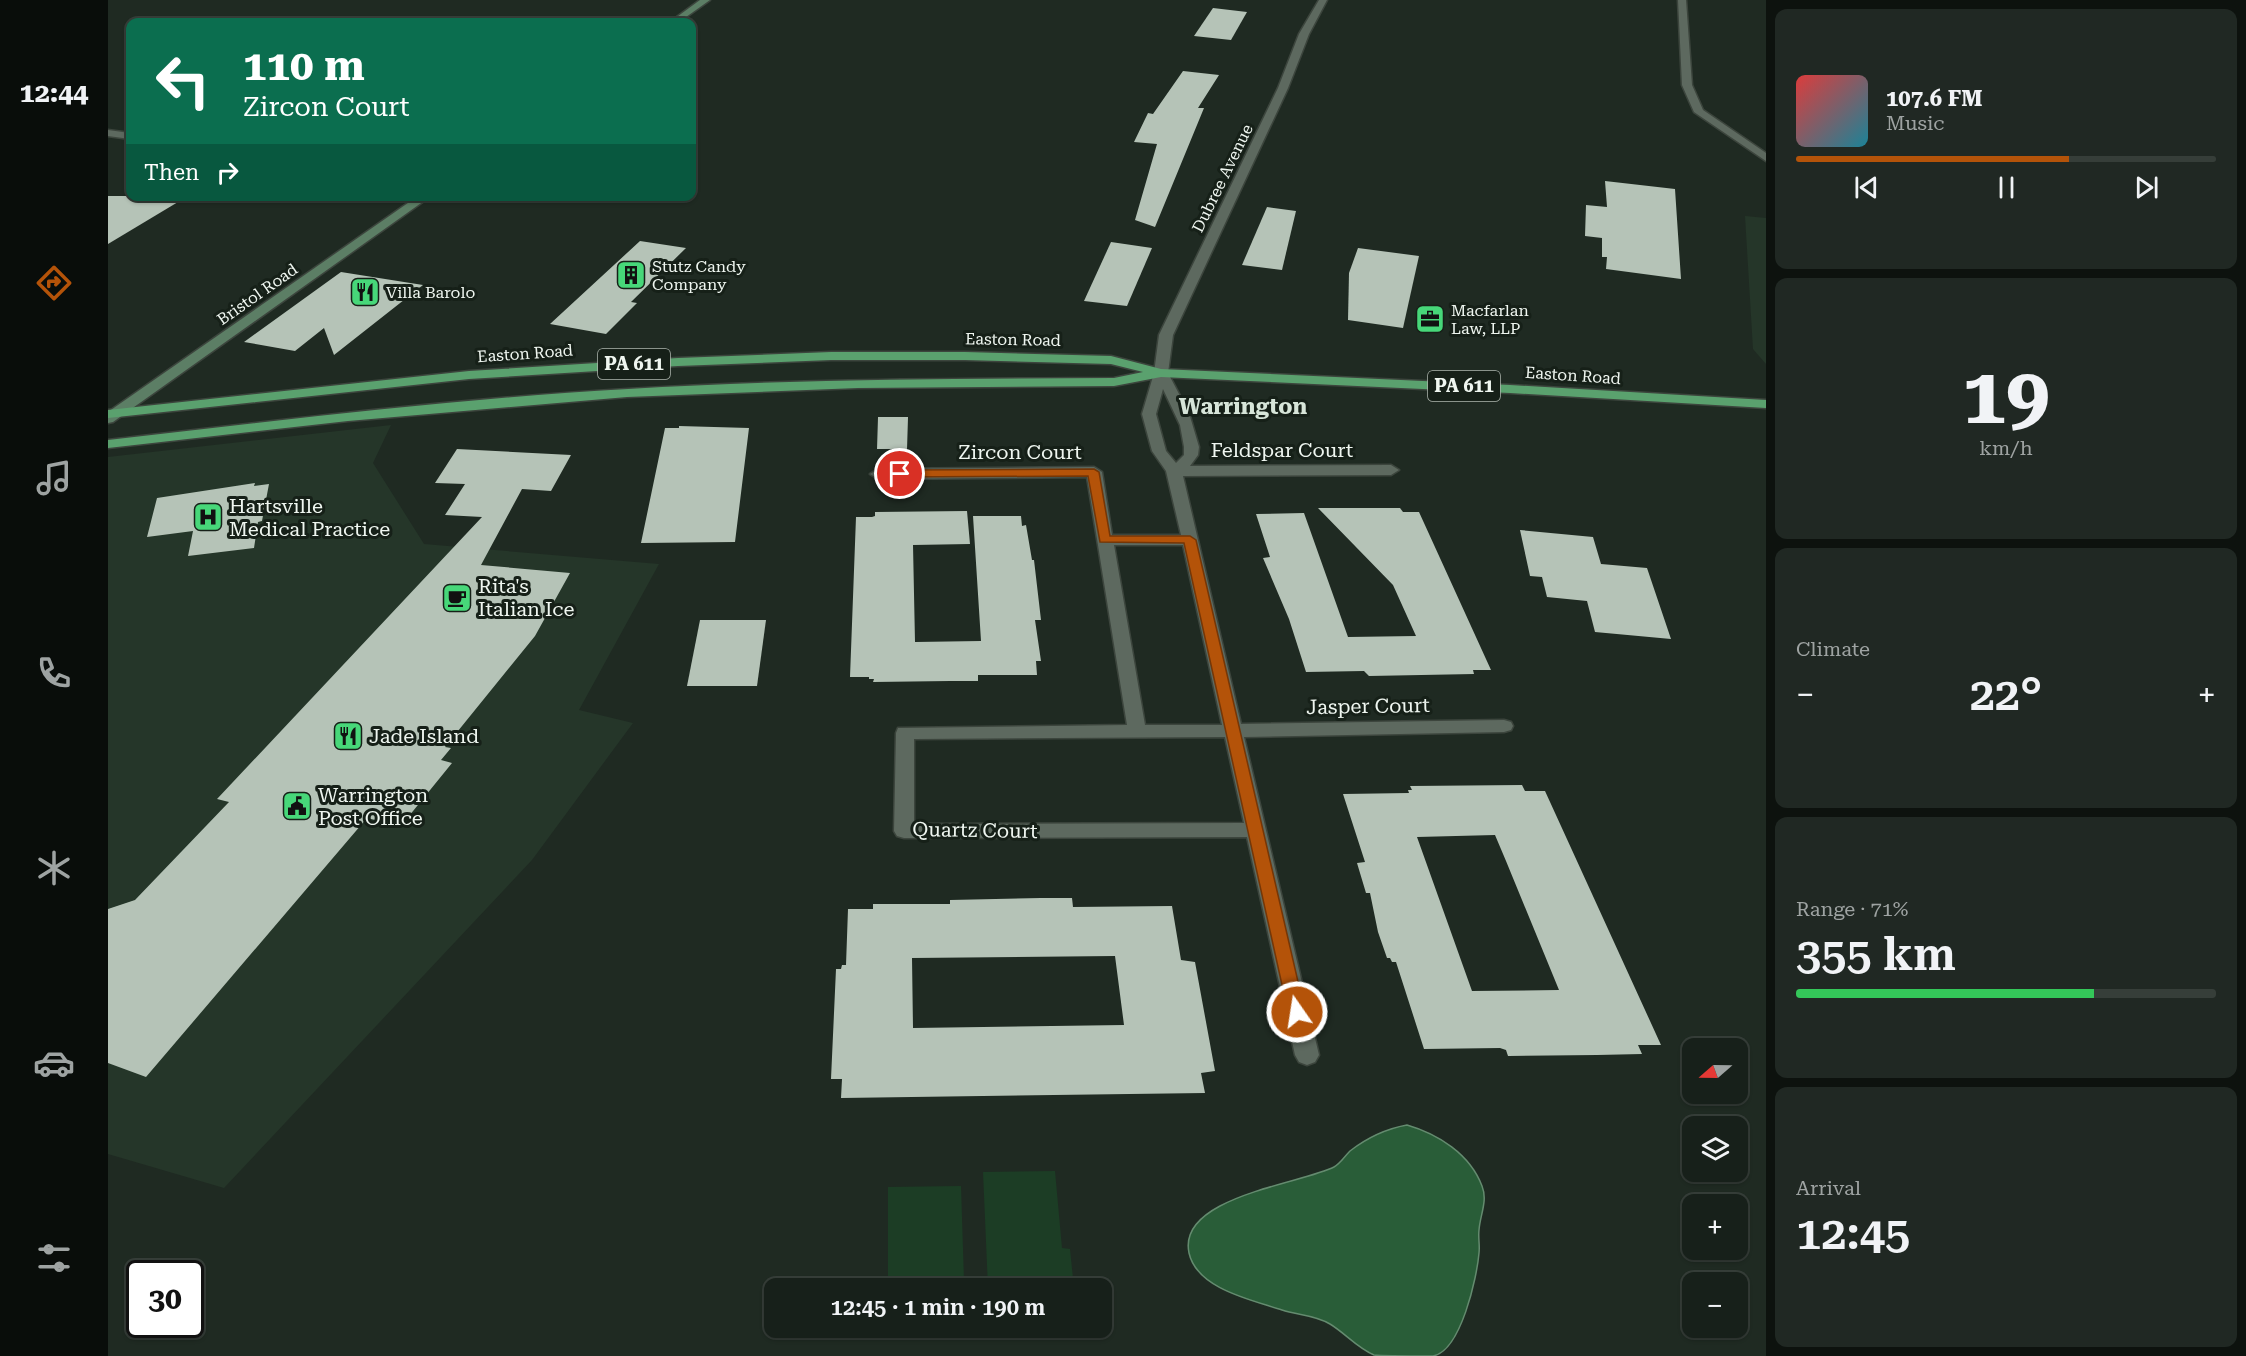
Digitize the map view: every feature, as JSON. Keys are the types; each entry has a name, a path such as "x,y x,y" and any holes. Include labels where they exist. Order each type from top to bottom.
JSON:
{"highway":[{"name":"Easton Road","path":"111,415 469,375 678,362 831,356 965,356 1111,360 1161,373 1510,388 1766,404"},
{"name":"Easton Road","path":"108,444 370,414 616,394 858,384 1114,382 1161,373"}],"main road":[{"path":"680,18 706,0"},
{"name":"Bristol Road","path":"111,415 419,201"}],"street":[{"name":"Dubree Avenue","path":"1307,1055 1174,471 1160,451 1149,414 1161,373 1166,335 1283,88 1304,34 1323,0"},
{"path":"1682,0 1687,85 1699,112 1766,158"},
{"path":"108,133 126,135"},
{"path":"1161,373 1182,411 1192,450 1190,459 1174,471"},
{"name":"Feldspar Court","path":"1174,471 1391,470"},
{"name":"Zircon Court","path":"878,474 1094,472 1137,732"},
{"path":"1105,540 1190,540"},
{"name":"Jasper Court","path":"1233,731 1504,726"},
{"name":"Quartz Court","path":"1233,731 905,733 904,831 1255,830"}],"shaded area":[{"path":"1745,216 1766,218 1766,364 1753,349"},
{"path":"391,425 373,463 424,544 659,564 579,710 633,723 532,860 224,1188 108,1154 108,457"},
{"path":"1407,1125 1430,1134 1452,1147 1470,1164 1484,1192 1479,1253 1471,1295 1459,1328 1443,1351 1433,1356 1374,1355 1325,1321 1282,1310 1227,1291 1203,1276 1194,1265 1189,1253 1190,1234 1202,1218 1244,1195 1334,1167 1350,1151 1370,1138 1384,1131"},
{"path":"1055,1171 1062,1248 1070,1249 1073,1278 988,1278 983,1172"},
{"path":"961,1186 964,1278 888,1278 888,1187"}],"building":[{"path":"1213,8 1247,12 1231,40 1194,36"},
{"path":"1183,71 1219,75 1198,108 1204,108 1155,227 1135,220 1157,144 1134,142 1148,113 1153,114"},
{"path":"1605,181 1675,189 1681,279 1606,269 1607,257 1602,257 1602,238 1585,236 1586,205 1607,207"},
{"path":"108,196 126,196 126,201 180,201 108,244"},
{"path":"1267,207 1296,211 1282,270 1242,265"},
{"name":"Stutz Candy Company","path":"640,241 686,248 631,302 637,303 606,334 550,324"},
{"path":"1111,242 1152,248 1127,306 1084,301"},
{"path":"1358,248 1419,256 1403,328 1348,320 1349,273"},
{"name":"Villa Barolo","path":"341,272 423,285 334,355 324,328 295,351 244,342"},
{"path":"878,417 908,417 907,449 877,449"},
{"path":"679,426 749,428 735,542 641,543 665,428 679,428"},
{"path":"457,449 571,455 551,491 522,489 481,565 570,573 535,636 445,747 451,748 441,760 452,763 409,816 396,812 387,823 367,818 146,1077 108,1063 108,909 135,900 229,802 217,799 482,517 445,515 465,484 435,483"},
{"name":"Hartsville Medical Practice","path":"255,483 254,486 269,484 262,521 258,522 254,548 188,556 193,531 147,537 157,498"},
{"path":"1318,508 1400,508 1403,512 1419,512 1491,670 1473,670 1474,674 1369,676 1364,671 1306,672 1289,619 1263,558 1270,557 1256,514 1304,513 1348,637 1416,636 1393,585"},
{"path":"967,511 970,544 913,545 915,642 981,641 973,516 1021,516 1022,526 1026,525 1032,560 1034,560 1041,620 1035,620 1041,661 1036,661 1037,675 978,675 978,681 873,682 874,679 869,679 869,677 850,677 856,517 872,517 875,516 875,512"},
{"path":"1520,530 1593,537 1601,564 1647,568 1671,639 1595,632 1587,601 1547,597 1542,577 1530,576"},
{"path":"700,620 766,620 757,686 687,686"},
{"path":"1522,785 1525,791 1545,791 1661,1045 1638,1045 1642,1054 1597,1055 1508,1056 1506,1050 1500,1048 1424,1049 1396,962 1387,958 1378,932 1370,893 1366,893 1357,863 1365,862 1343,794 1409,793 1408,790 1412,790 1410,786","holes":["1495,835 1559,990 1472,991 1417,837"]},
{"path":"1072,898 1073,907 1172,906 1181,960 1195,962 1215,1071 1201,1073 1205,1093 841,1098 842,1079 831,1079 836,969 841,969 842,965 846,965 848,909 873,909 873,904 950,904 950,900","holes":["1115,956 1124,1025 913,1028 912,958"]}],"place":[{"name":"Stutz Candy Company","path":"631,275"},
{"name":"Villa Barolo","path":"365,292"},
{"name":"Macfarlan Law, LLP","path":"1430,319"},
{"name":"Hartsville Medical Practice","path":"208,517"},
{"name":"Rita's Italian Ice","path":"457,598"},
{"name":"Jade Island","path":"348,736"},
{"name":"Warrington Post Office","path":"297,806"}],"district":[{"name":"Warrington","path":"1243,406"}],"route":[{"path":"900,474 1094,472 1105,540 1190,540 1297,1012"}]}
